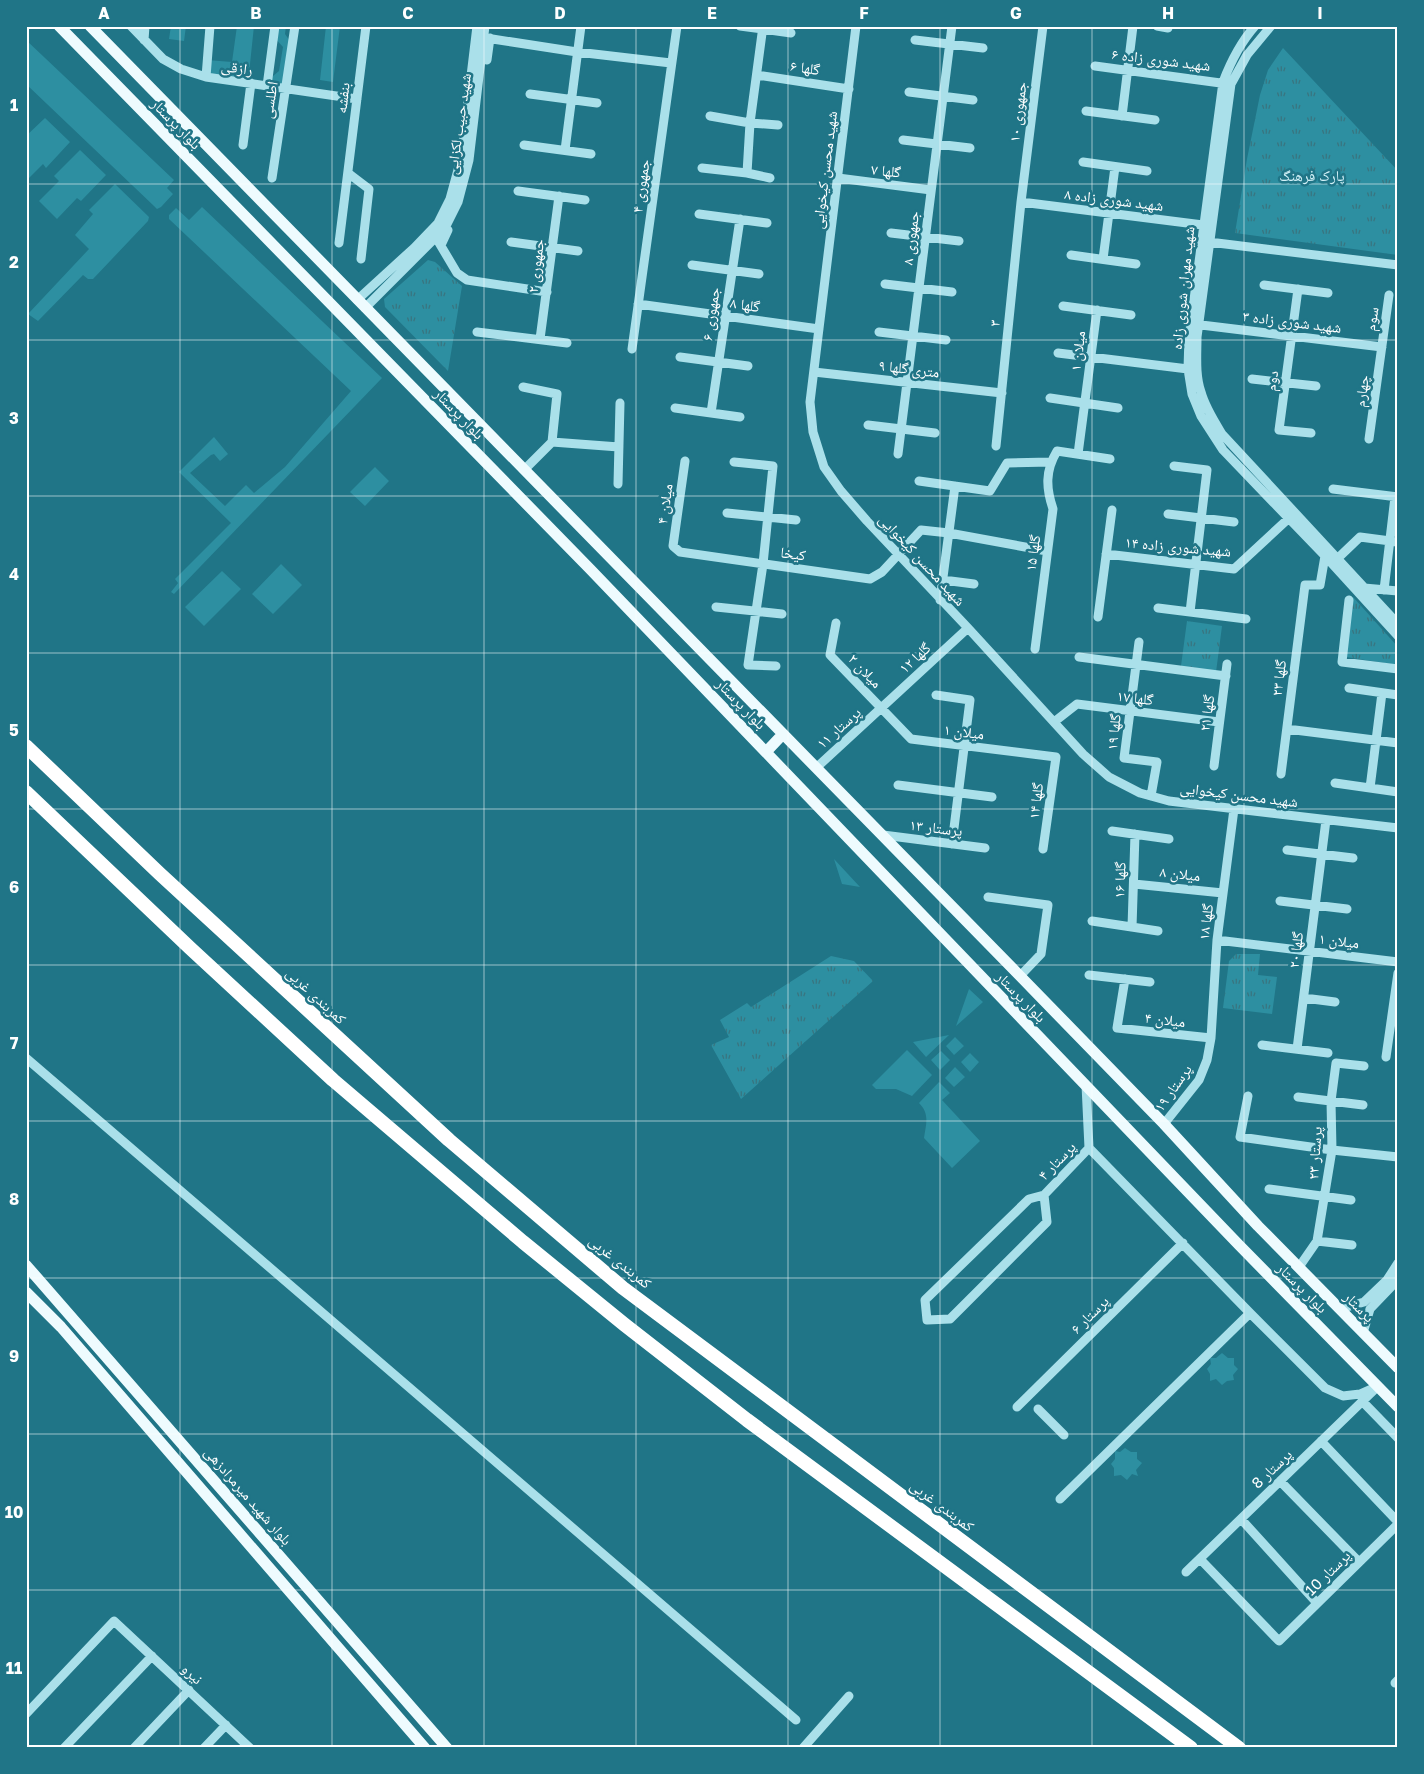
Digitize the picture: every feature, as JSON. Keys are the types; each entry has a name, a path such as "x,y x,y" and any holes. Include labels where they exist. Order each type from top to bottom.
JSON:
{"highway":[{"name":"کمربندی غربی","path":"26,746 167,880 449,1140 623,1288 1240,1748"},
{"path":"26,792 190,948 333,1080 523,1242 747,1420 1191,1748"}],"main road":[{"name":"بلوار پرستار","path":"59,26 590,569 1398,1407"},
{"name":"بلوار پرستار","path":"90,26 883,835 1164,1124 1299,1267"},
{"path":"179,149 195,133"},
{"path":"766,752 783,734"},
{"name":"بلوار شهید میرمرادزهی","path":"26,1265 447,1748"},
{"name":"پرستار","path":"1299,1267 1398,1368"},
{"path":"26,1292 60,1327 425,1748"}],"street":[{"name":"رازقی","path":"131,26 162,59 181,69 206,77 357,99"},
{"path":"144,40 145,26"},
{"path":"206,77 210,26"},
{"path":"267,86 275,26"},
{"name":"اطلسی","path":"272,178 295,26"},
{"name":"بنفشه","path":"339,244 366,26"},
{"name":"شهید حبیب لکزایی","path":"477,26 483,37"},
{"name":"شهید حبیب لکزایی","path":"361,304 436,238 445,228 454,211 465,182 469,160 485,26"},
{"path":"565,150 581,26"},
{"name":"جمهوری ۴","path":"632,349 677,26"},
{"path":"740,26 791,33"},
{"name":"شهید محسن کیخوایی","path":"856,26 810,402 813,432 824,468 841,491 898,555 968,628 1083,754 1109,777 1140,793 1169,801 1398,828"},
{"name":"جمهوری ۸","path":"898,454 952,26"},
{"name":"جمهوری ۱۰","path":"1021,202 1043,26"},
{"path":"1122,116 1133,26"},
{"path":"1157,26 1168,28"},
{"name":"شهید مهران شوری زاده","path":"1255,26 1246,36 1234,56 1227,83 1203,225 1188,369 1192,394 1202,416 1223,450 1325,556 1398,636"},
{"name":"شهید مهران شوری زاده","path":"1271,26 1227,83 1209,242 1194,324 1200,392 1222,434 1398,624"},
{"path":"747,173 750,123 762,28"},
{"path":"483,37 577,52 672,64"},
{"path":"915,40 982,48"},
{"name":"شهید شوری زاده ۶","path":"1095,66 1227,83"},
{"name":"گلها ۶","path":"757,76 848,88"},
{"path":"243,145 252,83"},
{"path":"909,92 973,100"},
{"path":"530,94 597,103"},
{"path":"1086,111 1155,120"},
{"path":"710,116 778,126"},
{"path":"903,140 970,148"},
{"path":"524,145 591,154"},
{"path":"1083,162 1147,171"},
{"path":"1103,259 1115,167"},
{"path":"702,168 747,173 770,178"},
{"path":"348,173 370,189 361,259"},
{"name":"گلها ۷","path":"838,178 931,190"},
{"path":"518,191 585,200"},
{"name":"جمهوری ۲","path":"540,339 559,196"},
{"name":"شهید شوری زاده ۸","path":"1021,202 1203,225"},
{"name":"۳","path":"996,446 1021,202"},
{"path":"699,214 767,223"},
{"name":"جمهوری ۶","path":"712,413 724,316 740,219"},
{"path":"891,233 959,241"},
{"path":"436,238 457,273 467,280 547,292"},
{"path":"511,242 578,251"},
{"path":"1209,242 1398,265"},
{"path":"1071,255 1136,264"},
{"path":"692,264 759,274"},
{"path":"885,284 952,292"},
{"path":"1264,285 1328,292"},
{"name":"دوم","path":"1298,289 1279,430 1310,433"},
{"name":"سوم","path":"1382,347 1389,295"},
{"name":"گلها ۸","path":"638,304 819,329"},
{"path":"1063,306 1131,315"},
{"name":"میلان ۱","path":"1078,454 1097,310"},
{"name":"شهید شوری زاده ۳","path":"1194,324 1382,347"},
{"path":"477,332 567,343"},
{"path":"879,332 946,340"},
{"name":"چهارم","path":"1369,439 1382,347"},
{"path":"1058,353 1188,369"},
{"path":"680,357 748,366"},
{"name":"۹ متری گلها","path":"814,372 1002,393"},
{"path":"1252,378 1316,386"},
{"path":"523,387 557,394 552,442 524,470"},
{"path":"1050,398 1118,408"},
{"path":"618,484 620,403"},
{"path":"675,408 740,417"},
{"path":"868,425 935,433"},
{"path":"552,442 619,447"},
{"path":"918,481 990,491 1007,463 1050,462 1057,451 1110,459"},
{"name":"میلان ۴","path":"676,550 673,546 685,461"},
{"path":"734,462 774,466 764,564 748,665 776,666"},
{"name":"گلها ۱۵","path":"1035,649 1053,509 1047,491 1050,462"},
{"path":"1174,466 1207,470 1190,612"},
{"path":"940,600 955,486"},
{"path":"1333,489 1397,497 1394,541 1384,590"},
{"path":"1098,618 1112,510"},
{"path":"727,513 796,520"},
{"path":"1168,514 1234,522"},
{"name":"شهید شوری زاده ۱۴","path":"1106,554 1234,569 1288,519"},
{"name":"کیخا","path":"676,550 870,579 882,572 921,530 949,534"},
{"path":"949,534 1047,551"},
{"path":"1337,559 1360,537 1394,541"},
{"name":"گلها ۲۳","path":"1281,774 1305,585 1320,585 1325,556"},
{"path":"943,580 974,584"},
{"path":"1364,588 1398,591"},
{"path":"1349,600 1342,662 1398,669"},
{"path":"716,607 782,614"},
{"path":"1158,608 1246,619"},
{"name":"میلان ۲","path":"836,623 830,656 881,708"},
{"name":"گلها ۱۲","path":"881,708 968,628"},
{"name":"گلها ۱۹","path":"1139,642 1124,758 1157,762 1151,796"},
{"path":"1079,657 1226,676"},
{"name":"گلها ۲۱","path":"1214,766 1227,664"},
{"path":"1349,688 1398,695"},
{"path":"1370,788 1382,693"},
{"path":"936,695 970,700 952,844"},
{"name":"گلها ۱۷","path":"1054,722 1077,704 1219,722"},
{"name":"میلان ۱","path":"881,708 911,739 1056,757"},
{"name":"پرستار ۱۱","path":"816,768 881,708"},
{"path":"1287,729 1398,743"},
{"name":"گلها ۱۴","path":"1043,849 1056,757"},
{"path":"1335,783 1398,792"},
{"path":"898,784 992,797"},
{"name":"گلها ۱۸","path":"1211,1038 1217,940 1234,809"},
{"name":"گلها ۲۰","path":"1297,1049 1326,820"},
{"path":"1112,832 1169,839"},
{"name":"گلها ۱۶","path":"1132,926 1135,834"},
{"name":"پرستار ۱۳","path":"883,835 985,848"},
{"path":"1286,850 1353,858"},
{"name":"میلان ۸","path":"1134,884 1223,893"},
{"path":"988,897 1048,905 1041,954 1020,976"},
{"path":"1280,901 1347,909"},
{"path":"1092,921 1158,931"},
{"name":"میلان ۱","path":"1217,940 1398,962"},
{"path":"1386,1057 1398,973"},
{"path":"1089,975 1150,982"},
{"name":"میلان ۴","path":"1125,979 1117,1028 1211,1038"},
{"path":"1304,998 1335,1002"},
{"name":"پرستار ۱۹","path":"1164,1124 1199,1080 1207,1060 1211,1038"},
{"path":"1262,1045 1328,1053"},
{"path":"26,1058 796,1720"},
{"name":"پرستار ۲۳","path":"1299,1267 1318,1241 1332,1150 1331,1101 1336,1063 1364,1066"},
{"name":"پرستار ۴","path":"1044,1195 1089,1148 1086,1085"},
{"path":"1248,1096 1240,1137 1398,1157"},
{"path":"1298,1097 1363,1105"},
{"path":"1089,1148 1250,1314 1325,1388 1343,1396 1360,1394 1378,1386"},
{"path":"1269,1189 1352,1200"},
{"path":"1044,1195 1047,1222 950,1319 927,1320 926,1300 1029,1199 1044,1195"},
{"path":"1318,1241 1352,1245"},
{"name":"پرستار ۶","path":"1017,1407 1183,1243"},
{"path":"1340,1309 1364,1302 1387,1280 1398,1263"},
{"path":"1363,1333 1370,1309 1396,1284"},
{"path":"1060,1499 1250,1314"},
{"name":"پرستار 8","path":"1186,1572 1378,1386"},
{"path":"1362,1401 1398,1438"},
{"path":"1038,1409 1064,1435"},
{"path":"1321,1441 1398,1523"},
{"path":"1280,1481 1359,1562"},
{"path":"1242,1519 1317,1603"},
{"name":"پرستار 10","path":"1200,1559 1279,1641 1398,1523"},
{"name":"نیرو","path":"26,1714 114,1620 250,1748"},
{"path":"64,1748 152,1656"},
{"path":"134,1748 189,1690"},
{"path":"803,1748 849,1696"},
{"path":"204,1748 226,1725"}],"green space":[{"path":"171,26 186,26 184,41 169,39"},
{"path":"237,26 254,26 248,83 206,77 207,60 232,62"},
{"path":"275,26 286,26 285,34 292,44 286,88 267,81 279,71 283,47 273,36"},
{"path":"326,26 340,26 333,82 320,80"},
{"path":"26,40 174,180 167,188 173,194 161,207 157,209 26,84"},
{"name":"پارک فرهنگ","path":"1283,48 1398,171 1398,255 1235,233 1260,95 1268,70"},
{"path":"45,118 70,142 46,168 43,164 26,181 26,136"},
{"path":"80,150 106,175 81,201 77,198 57,219 39,201 59,181 54,176"},
{"path":"115,184 149,217 148,221 93,279 88,279 83,275 38,321 28,314 89,249 75,235 93,214 89,210"},
{"path":"202,207 382,378 174,594 171,592 178,583 175,579 231,523 179,472 214,437 228,454 220,461 214,454 211,455 190,473 225,506 246,485 254,493 285,467 351,391 169,219 169,215 176,208 189,220"},
{"path":"428,260 435,262 462,286 448,371 385,307 384,299"},
{"path":"375,467 389,481 365,506 350,492"},
{"path":"281,564 302,585 273,614 252,594"},
{"path":"222,571 241,589 204,626 185,607"},
{"path":"1353,597 1398,647 1398,665 1346,657"},
{"path":"1187,621 1222,626 1216,672 1181,666"},
{"path":"834,859 860,887 842,884"},
{"path":"1236,954 1260,954 1258,975 1277,977 1272,1014 1223,1008 1229,961"},
{"path":"831,956 854,961 873,981 741,1099 711,1045 729,1037 720,1020 747,1003 751,1007"},
{"path":"969,989 983,1002 956,1026"},
{"path":"949,1035 926,1057 913,1042"},
{"path":"955,1037 964,1046 954,1055 946,1046"},
{"path":"907,1050 932,1075 912,1096 896,1089 876,1089 872,1085"},
{"path":"941,1051 950,1060 940,1070 931,1060"},
{"path":"970,1053 979,1062 970,1072 961,1062"},
{"path":"955,1067 965,1077 954,1087 945,1078"},
{"path":"939,1082 950,1093 942,1100 980,1141 952,1168 924,1138 926,1115 919,1103"},
{"path":"1222,1353 1228,1358 1234,1358 1234,1365 1238,1369 1233,1375 1234,1380 1227,1381 1222,1385 1216,1379 1210,1381 1210,1374 1207,1369 1211,1364 1210,1358 1216,1358"},
{"path":"1125,1448 1131,1452 1137,1452 1137,1459 1142,1463 1136,1470 1138,1476 1132,1474 1127,1480 1121,1475 1114,1476 1114,1468 1111,1464 1115,1459 1115,1451 1120,1452"}]}
